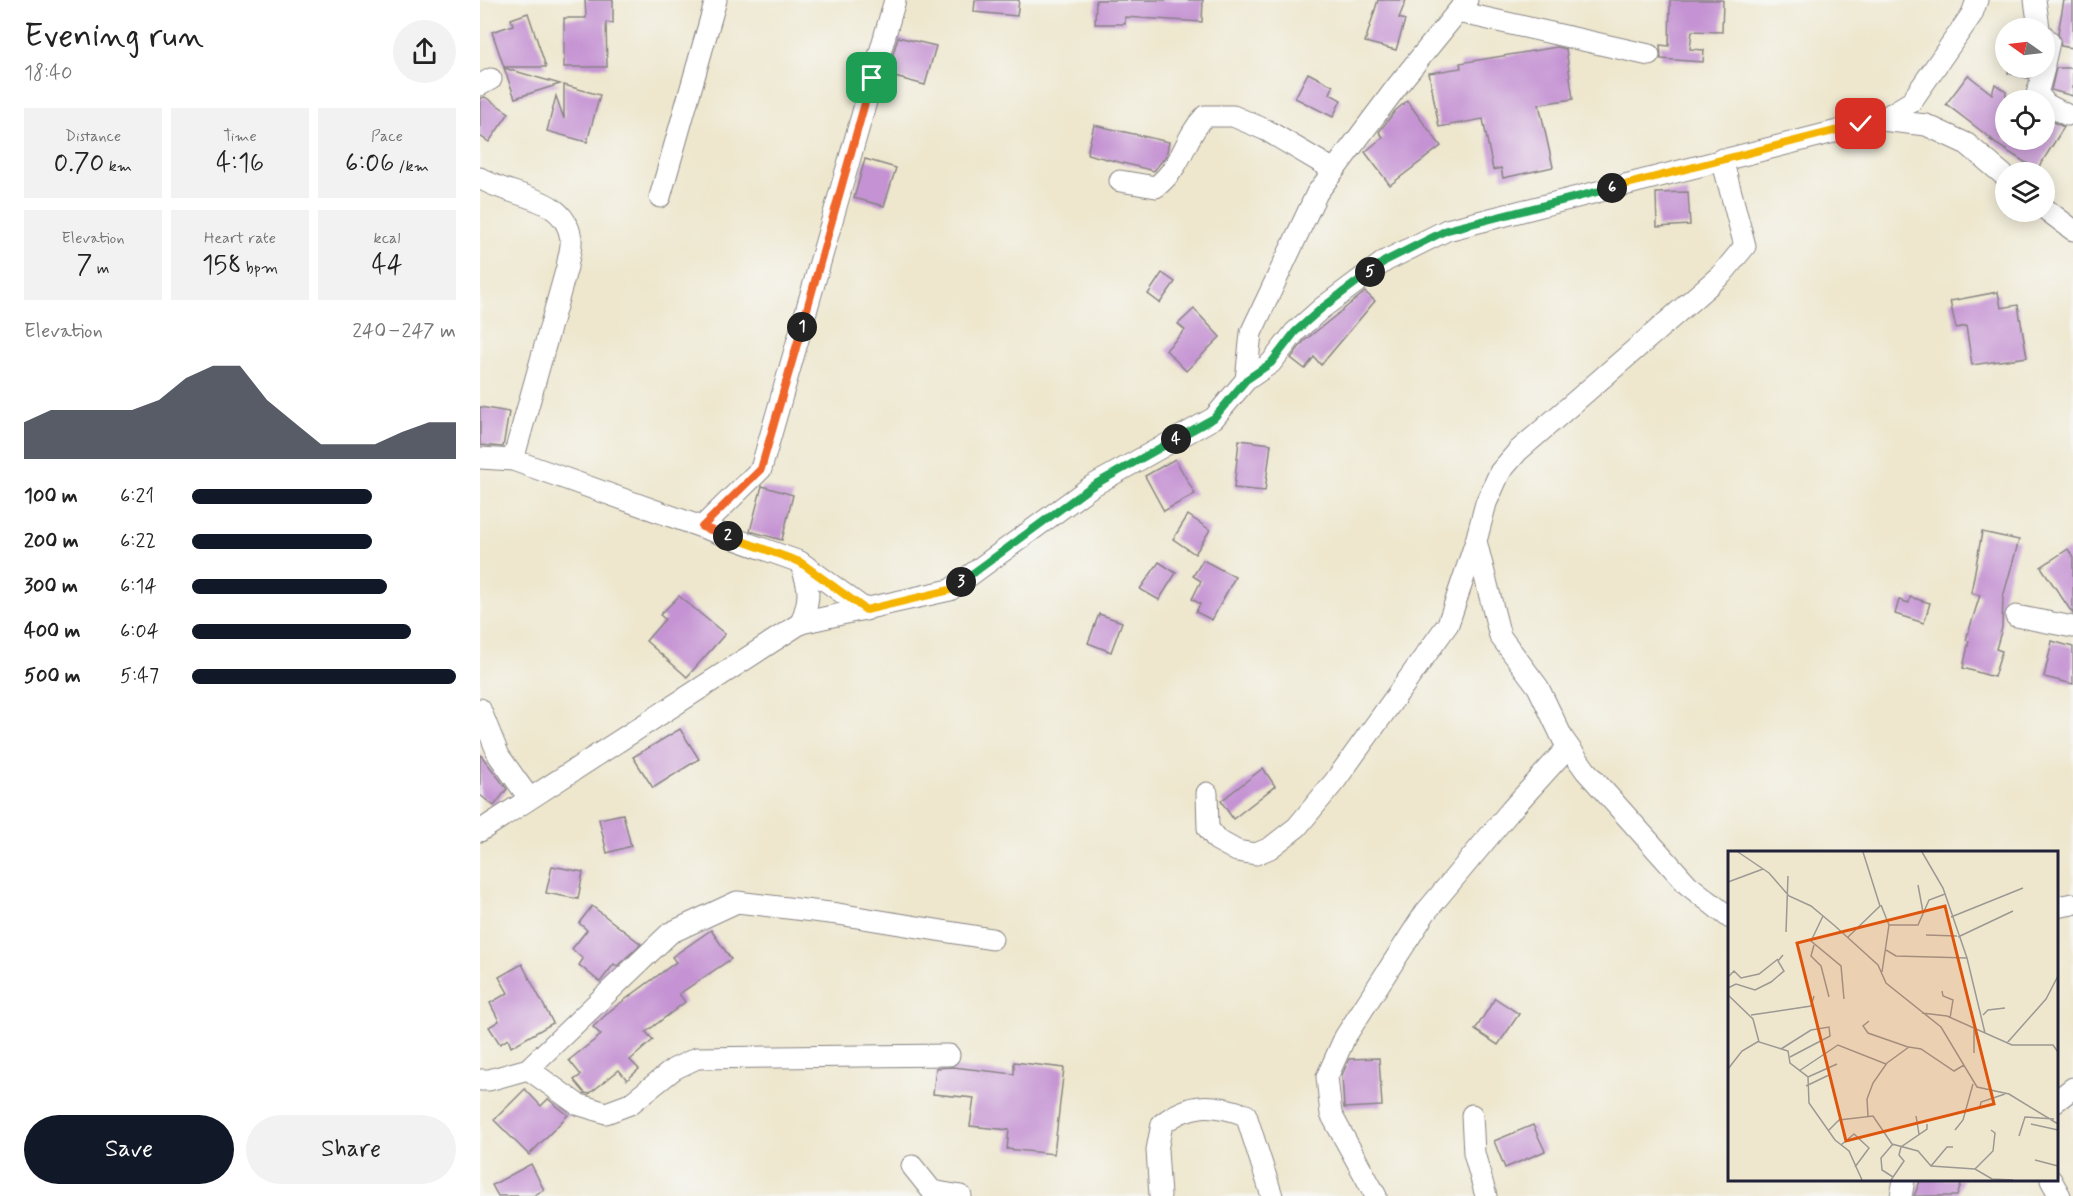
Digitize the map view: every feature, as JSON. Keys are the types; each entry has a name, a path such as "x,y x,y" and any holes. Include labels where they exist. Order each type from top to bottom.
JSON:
{"street":[{"path":"660,197 716,0"},
{"path":"702,527 761,469 895,0"},
{"path":"480,831 801,623 950,590 1092,486 1214,418 1246,380 1271,363 1295,332 1322,308 1385,261 1447,230 1881,120 1911,102 1972,14 1977,0"},
{"path":"2035,0 2038,18"},
{"path":"1246,380 1251,333 1317,193 1398,85 1462,6 1649,55"},
{"path":"2055,108 2067,115"},
{"path":"1120,181 1156,187 1176,166 1192,130 1205,116 1233,116 1266,130 1334,170"},
{"path":"1881,120 1926,125 1967,144 1995,168"},
{"path":"1207,794 1208,828 1216,840 1237,851 1256,854 1270,848 1297,827 1335,781 1448,624 1476,541 1486,503 1500,472 1518,451 1722,274 1745,246 1722,159"},
{"path":"481,180 555,208 566,224 571,240 567,267 513,460"},
{"path":"2055,216 2073,230"},
{"path":"480,458 513,460 800,562 866,610"},
{"path":"1476,541 1500,636 1538,687 1569,747 1586,771 1688,885 1728,916"},
{"path":"800,562 808,585 810,602 801,623"},
{"path":"2016,616 2073,627"},
{"path":"480,709 499,756 529,798"},
{"path":"1376,1196 1331,1114 1327,1077 1345,1037 1425,913 1510,810 1569,747"},
{"path":"480,1080 489,1080 528,1069 670,933 737,902 838,914 992,939"},
{"path":"2058,907 2073,904"},
{"path":"528,1069 577,1104 606,1113 630,1104 674,1069 697,1058 949,1055"},
{"path":"2058,1099 2073,1088"},
{"path":"1160,1196 1157,1150 1162,1124 1178,1112 1197,1106 1230,1109 1246,1115 1272,1196"},
{"path":"1472,1115 1474,1154 1486,1196"},
{"path":"912,1166 932,1191 961,1196"},
{"path":"1901,1196 1904,1181"},
{"path":"2051,1181 2060,1196"}],"building":[{"path":"585,0 613,0 613,23 606,22 607,67 564,67 564,18 586,18"},
{"path":"975,0 1019,0 1017,16 974,12"},
{"path":"1096,0 1203,0 1202,22 1125,17 1125,24 1095,24"},
{"path":"1378,0 1406,0 1399,18 1405,20 1396,50 1365,42"},
{"path":"1670,0 1723,0 1722,32 1692,31 1690,49 1704,50 1703,62 1661,59 1660,45 1669,46"},
{"path":"2064,0 2073,0 2073,48 2061,46 2058,33"},
{"path":"528,13 546,67 504,67 492,32 513,25 511,19"},
{"path":"898,37 936,46 925,85 887,75"},
{"path":"1557,47 1566,49 1573,99 1539,104 1553,167 1503,178 1501,168 1493,170 1483,119 1439,127 1429,73 1461,68 1460,63"},
{"path":"504,68 560,84 515,98"},
{"path":"2056,68 2073,68 2073,96 2051,90"},
{"path":"1308,73 1333,86 1330,94 1341,100 1333,117 1295,98"},
{"path":"1968,75 1992,94 1995,84 2003,90 1995,90 1995,143 1990,140 1993,140 1946,104"},
{"path":"564,85 600,95 587,142 547,131 556,96 564,119"},
{"path":"485,97 509,113 489,142 480,136 480,98"},
{"path":"1407,101 1441,146 1390,185 1365,152 1383,137 1379,132 1395,111"},
{"path":"2055,123 2064,127 2055,141"},
{"path":"1094,125 1169,142 1166,156 1154,171 1087,154"},
{"path":"2006,150 2050,150 2042,162 2024,162"},
{"path":"865,159 896,168 884,206 854,198"},
{"path":"1688,192 1690,225 1657,227 1656,193"},
{"path":"1162,273 1175,282 1160,303 1148,294"},
{"path":"1365,292 1375,301 1321,365 1314,357 1305,369 1291,358 1304,341"},
{"path":"1998,292 2001,308 2018,305 2027,357 1972,365 1966,326 1956,328 1950,301"},
{"path":"1194,309 1220,337 1186,371 1166,350 1185,330 1178,324"},
{"path":"480,407 509,412 503,447 480,445"},
{"path":"1239,440 1271,444 1265,491 1234,488"},
{"path":"1175,459 1195,494 1164,511 1145,476"},
{"path":"762,486 793,495 782,540 750,531"},
{"path":"1188,515 1210,530 1195,554 1173,539"},
{"path":"1982,532 2019,540 2003,597 2002,628 1996,649 2002,651 1994,677 1963,668 1969,641 1966,640 1980,595 1971,593"},
{"path":"2068,549 2073,558 2073,614 2041,567"},
{"path":"1203,560 1235,577 1212,620 1196,612 1200,604 1192,599 1201,581 1193,576"},
{"path":"1159,562 1176,573 1159,600 1140,589"},
{"path":"679,596 725,634 687,677 646,641 665,619 660,615"},
{"path":"1910,597 1930,603 1924,623 1895,614 1899,600 1909,603"},
{"path":"1099,614 1122,622 1111,652 1088,643"},
{"path":"2052,641 2073,647 2073,684 2044,677"},
{"path":"680,729 699,759 653,788 633,757"},
{"path":"480,754 507,789 494,806 480,795"},
{"path":"1263,768 1275,786 1233,819 1221,801"},
{"path":"623,814 631,846 607,853 599,819"},
{"path":"552,866 583,872 578,899 546,893"},
{"path":"592,906 641,944 617,966 614,964 600,982 579,965 583,959 572,949 587,930 579,923"},
{"path":"711,930 731,959 679,994 685,1002 646,1032 653,1040 630,1060 639,1069 627,1080 619,1070 589,1094 585,1093 574,1080 581,1075 569,1060 601,1035 593,1027 611,1010 676,962 672,957"},
{"path":"522,964 553,1023 511,1047 508,1039 500,1044 489,1027 499,1021 490,1003 508,993 499,977"},
{"path":"1495,998 1519,1014 1498,1045 1475,1030"},
{"path":"1379,1058 1382,1106 1344,1108 1342,1075 1349,1059"},
{"path":"1014,1062 1064,1068 1054,1154 1007,1149 1009,1130 970,1126 974,1098 933,1094 936,1068 953,1067 1014,1074"},
{"path":"525,1089 541,1106 548,1099 568,1115 529,1155 494,1120"},
{"path":"1533,1125 1545,1151 1505,1168 1494,1141"},
{"path":"531,1164 544,1190 533,1196 498,1196 492,1185"},
{"path":"1920,1181 1962,1181 1957,1196 1914,1196"}],"route":[{"path":"872,78 761,469 702,527 800,562 866,610 950,590 1092,486 1214,418 1246,380 1271,363 1295,332 1322,308 1385,261 1447,230 1861,124"}]}
